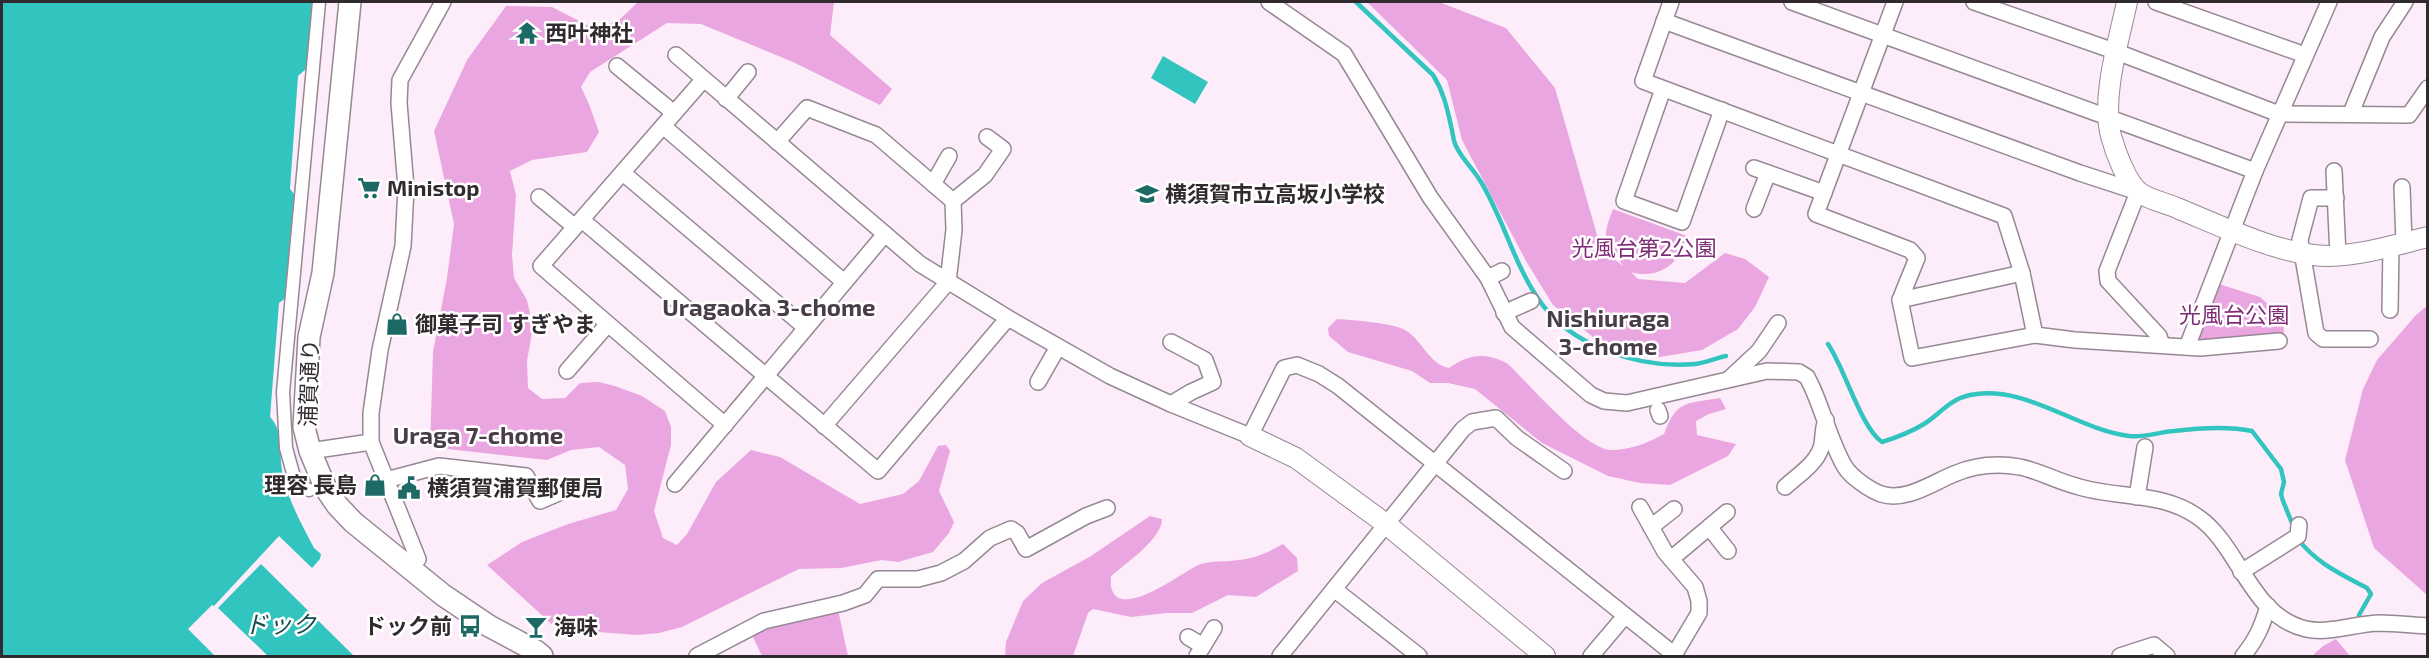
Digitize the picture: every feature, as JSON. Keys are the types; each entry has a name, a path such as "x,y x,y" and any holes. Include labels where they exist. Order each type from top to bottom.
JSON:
{"main road":[{"name":"浦賀通り","path":"350,2 323,273 309,337 304,427 310,451 321,480 337,505 353,522 410,569 489,626 536,651 542,657"}],"street":[{"path":"309,490 296,484 286,448 283,392 319,2"},
{"path":"410,569 418,559 400,509 371,442 373,386 403,246 406,188 399,103 400,80 444,2"},
{"path":"1269,2 1344,54 1430,197 1495,274 1504,313 1512,327 1591,395 1604,401 1627,403 1767,371 1799,372 1807,377 1846,469 1864,484 1882,494 1910,493 1968,469 1984,465 2004,465 2023,468 2077,487 2171,503 2199,517 2217,534 2241,572 2268,606 2282,617 2306,629 2321,630 2378,623 2427,626"},
{"path":"1671,2 1643,81 2004,216 2022,273 2036,335"},
{"path":"1792,2 2255,171"},
{"path":"1895,2 1816,214 1910,249 1917,258 1900,300 1912,358 2036,335 2075,340 2187,347 2241,346 2279,341"},
{"path":"1974,2 2117,52 2279,114 2409,115 2427,88"},
{"path":"2127,2 2109,94 2109,117 2111,134 2120,163 2138,192"},
{"path":"2156,2 2305,55"},
{"path":"2187,347 2230,231 2329,2"},
{"path":"2351,113 2382,37 2405,2"},
{"path":"1664,21 1861,94 2138,192 2230,231 2300,252 2338,255 2427,237"},
{"path":"676,55 920,264 1008,318 1110,376 1296,458 1386,524 1545,657"},
{"path":"617,66 674,113"},
{"path":"726,99 748,72"},
{"path":"703,80 541,266 725,425"},
{"path":"1664,89 1624,201 1682,222 1722,110"},
{"path":"777,142 807,108 876,135 953,201 954,230 948,282 824,426"},
{"path":"663,126 844,282"},
{"path":"953,201 985,175 1003,148 987,137"},
{"path":"933,184 949,156"},
{"path":"1754,209 1761,170 1824,193"},
{"path":"2334,171 2338,255"},
{"path":"623,173 806,328"},
{"path":"2390,310 2402,187"},
{"path":"2138,192 2107,271 2108,281 2159,336 2162,345"},
{"path":"538,197 578,224 766,376 878,471 1008,318"},
{"path":"2336,198 2311,198 2300,240 2300,252 2316,333 2323,339 2370,339"},
{"path":"675,484 885,234"},
{"path":"1900,300 2022,273"},
{"path":"1504,313 1532,302"},
{"path":"567,371 608,324"},
{"path":"1729,379 1759,351 1778,324"},
{"path":"1171,342 1205,360 1214,382 1171,404"},
{"path":"1038,382 1058,347"},
{"path":"1250,436 1284,368 1297,365 1319,374 1338,386 1436,463 1675,656 1699,613 1699,601 1695,587 1671,559 1640,507"},
{"path":"1289,654 1334,589 1463,429 1472,423 1496,418 1517,438 1564,471"},
{"path":"1785,487 1819,454 1822,446 1822,429 1826,420"},
{"path":"310,451 371,442"},
{"path":"2137,497 2145,447"},
{"path":"386,480 439,466 526,476 540,501 570,488"},
{"path":"697,657 764,621 865,596 878,579 918,579 940,573 964,561 990,538 1011,530 1017,533 1026,549 1086,516 1107,508"},
{"path":"1651,527 1674,509"},
{"path":"1671,559 1727,512"},
{"path":"2241,572 2298,536 2299,525"},
{"path":"1709,527 1728,551"},
{"path":"1334,589 1419,657"},
{"path":"2242,657 2262,629 2268,606"},
{"path":"1591,657 1624,617"},
{"path":"1188,637 1200,651 1214,628"},
{"path":"2120,657 2154,645 2168,657"}],"green space":[{"path":"638,2 834,2 830,35 892,89 880,105 793,62 701,24 667,23 590,72 581,87 599,132 587,152 532,160 510,171 516,195 512,255 514,278 527,300 533,327 527,361 528,388 542,399 565,398 580,383 599,382 642,396 665,411 671,427 671,445 654,511 663,538 677,545 687,534 716,482 751,450 780,457 860,504 903,494 919,481 938,446 946,445 950,451 939,491 954,522 949,533 933,552 898,562 882,560 841,568 799,569 682,627 659,633 637,635 557,629 487,565 522,542 568,524 616,510 628,489 625,465 599,447 571,450 547,460 430,447 433,352 447,278 454,224 434,131 467,60 506,6 552,7 591,27 617,22"},
{"name":"光風台第2公園","path":"1367,2 1439,2 1506,28 1555,88 1601,249 1623,266 1609,244 1606,234 1613,209 1687,236 1672,264 1655,273 1631,272 1638,279 1685,283 1725,253 1745,259 1769,277 1755,307 1738,329 1702,350 1660,357 1625,349 1593,337 1553,305 1526,261 1462,140 1447,80"},
{"name":"光風台公園","path":"2219,284 2260,297 2283,317 2284,335 2204,344 2198,336"},
{"path":"2427,306 2427,595 2374,548 2345,460 2363,389 2377,360 2416,315"},
{"path":"1337,319 1381,323 1403,329 1415,338 1430,356 1442,366 1449,368 1471,357 1485,356 1500,360 1508,364 1572,428 1600,447 1618,450 1645,443 1664,434 1674,414 1684,405 1720,398 1726,409 1696,421 1697,435 1736,444 1728,456 1670,485 1640,483 1608,476 1542,443 1475,389 1448,383 1430,383 1412,371 1348,352 1329,336 1328,328"},
{"path":"1150,516 1162,519 1156,535 1111,576 1111,588 1118,598 1140,597 1203,563 1251,558 1283,544 1297,558 1298,571 1256,597 1228,595 1192,613 1131,617 1093,609 1088,613 1073,656 1005,656 1006,642 1023,601 1042,583 1091,556"},
{"path":"833,610 839,614 848,656 762,656 751,633 760,628"},
{"path":"2336,639 2350,656 2312,656 2323,646"}],"water":[{"path":"2,2 312,2 306,69 298,76 290,189 296,196 287,297 279,303 270,417 278,430 288,494 314,548 321,554 320,559 312,568 279,536 214,606 212,605 188,629 215,656 2,656"},
{"path":"1163,56 1208,82 1195,104 1151,78"},
{"name":"ドック","path":"261,564 354,656 268,656 218,608"}],"waterway":[{"path":"1356,2 1433,75 1444,99 1456,146 1489,196 1529,283 1550,314 1567,329 1586,341 1629,358 1673,365 1699,363 1726,356"},
{"path":"1828,344 1867,424 1882,442 1919,427 1963,397 1991,393 2031,401 2089,425 2129,436 2203,428 2233,428 2252,431 2281,469 2284,482 2281,494 2294,528"},
{"path":"2298,539 2321,561 2367,588 2371,594 2359,615"}],"place":[{"name":"西叶神社","path":"527,33"},
{"name":"Ministop","path":"369,188"},
{"name":"横須賀市立高坂小学校","path":"1147,194"},
{"name":"御菓子司 すぎやま","path":"397,324"},
{"name":"理容 長島","path":"375,485"},
{"name":"横須賀浦賀郵便局","path":"409,488"},
{"name":"ドック前","path":"470,626"},
{"name":"海味","path":"536,627"}],"district":[{"name":"Uragaoka 3-chome","path":"769,308"},
{"name":"Nishiuraga 3-chome","path":"1608,333"},
{"name":"Uraga 7-chome","path":"478,436"}]}
